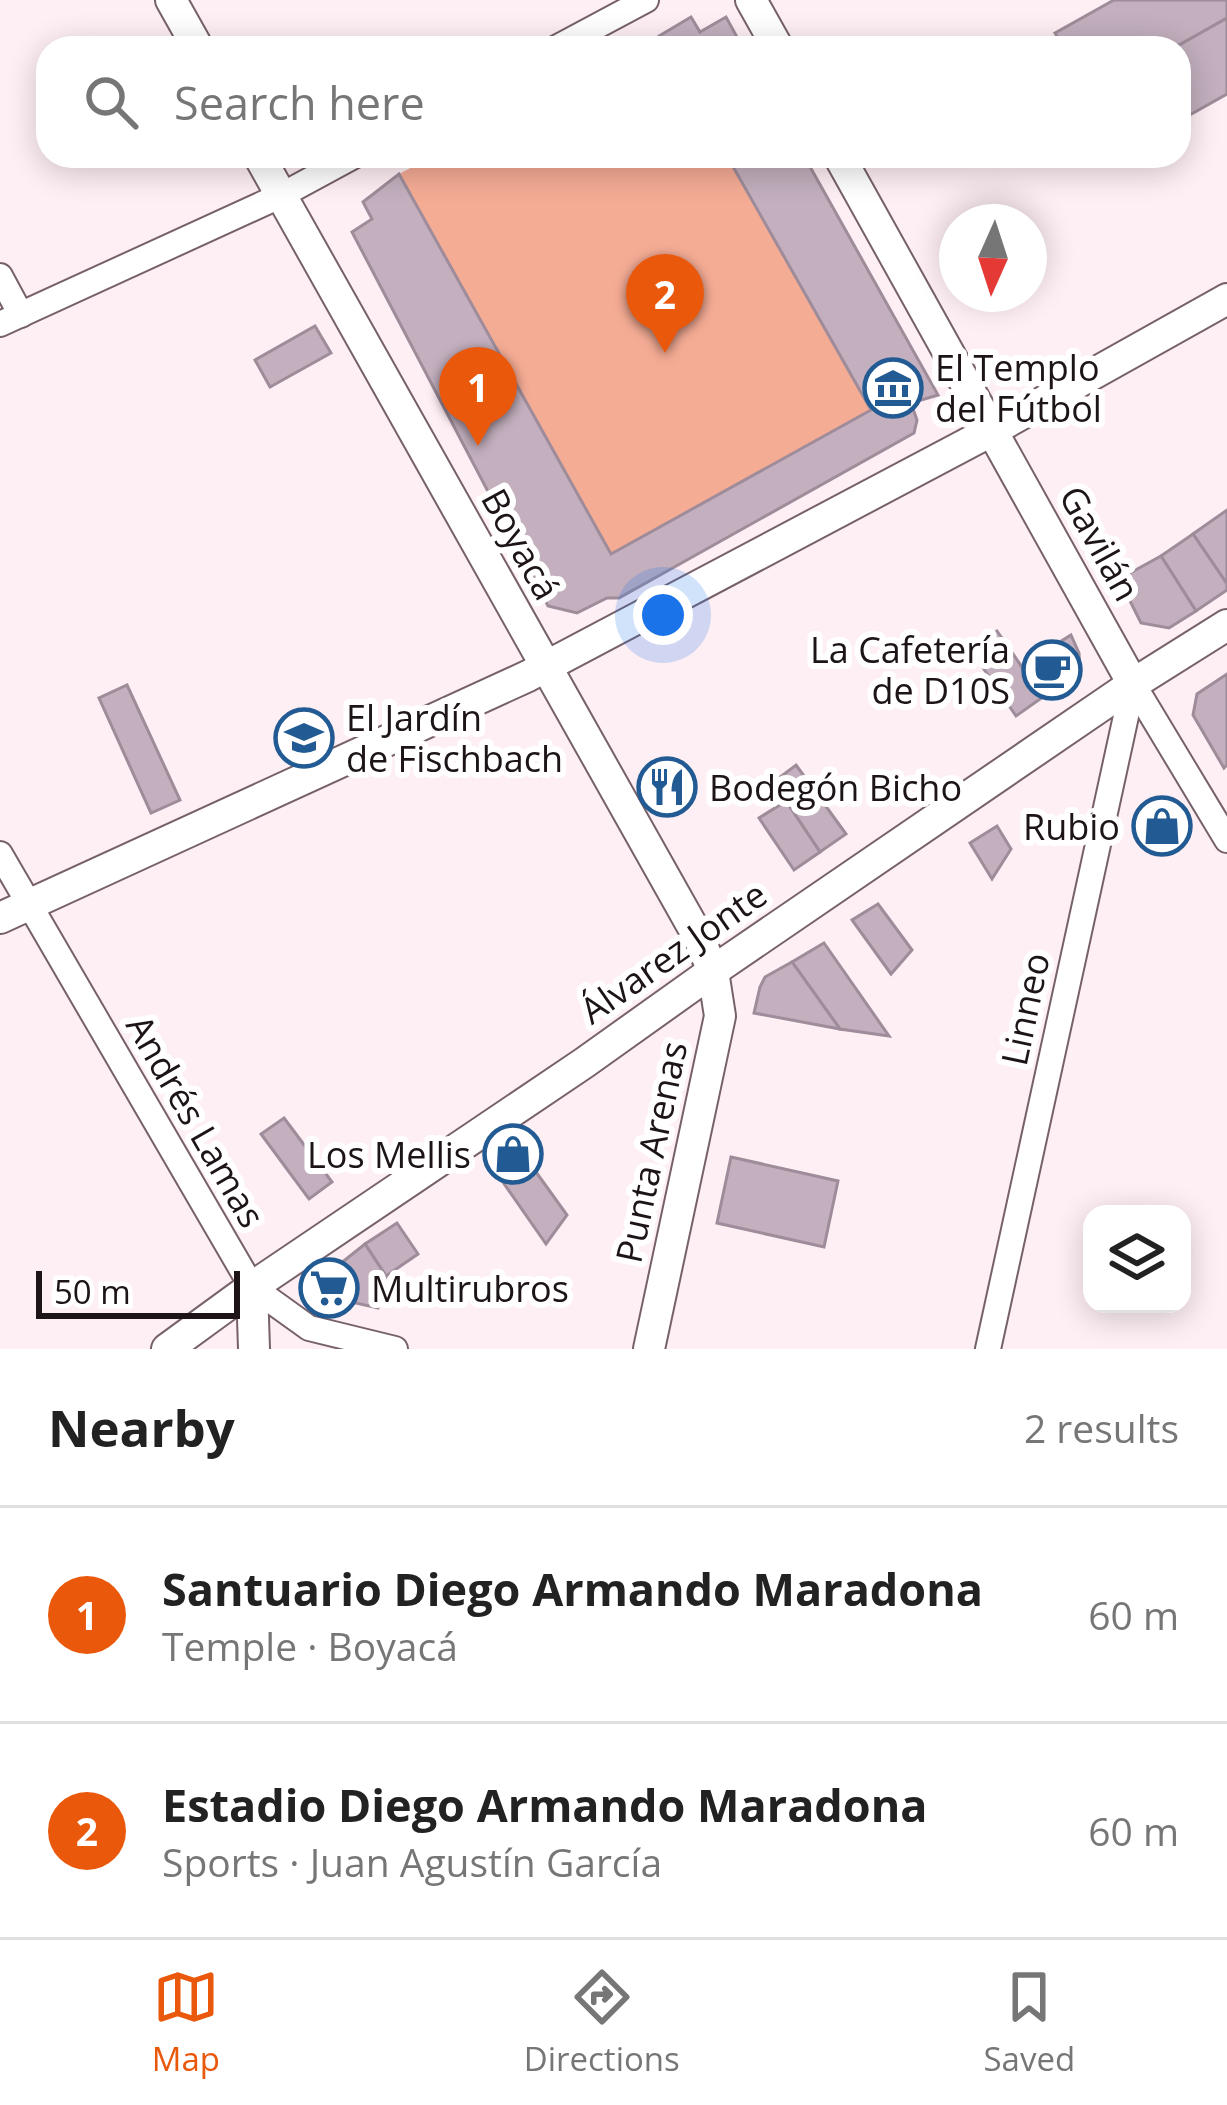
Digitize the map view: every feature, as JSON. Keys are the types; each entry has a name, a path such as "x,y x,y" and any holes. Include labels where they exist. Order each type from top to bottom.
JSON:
{"street":[{"path":"171,0 191,36"},
{"path":"578,36 646,0"},
{"path":"751,0 771,36"},
{"name":"Boyacá","path":"267,168 699,938 712,970"},
{"path":"0,276 11,319 333,168"},
{"name":"Gavilán","path":"845,168 1133,684 1227,840"},
{"path":"0,918 545,667 993,430 1227,299"},
{"name":"Álvarez Jonte","path":"167,1349 712,970 1227,625"},
{"name":"Linneo","path":"988,1349 1133,684"},
{"name":"Andrés Lamas","path":"0,854 252,1287 309,1328 395,1349"},
{"name":"Punta Arenas","path":"649,1349 720,1016 712,970"},
{"path":"252,1287 254,1349"}],"shaded area":[{"path":"410,168 811,168 938,395 912,403 917,420 914,433 619,598 606,598 480,473 352,232 371,219 363,202"}],"building":[{"path":"1114,0 1227,0 1227,18 1191,38 1055,33"},
{"path":"691,17 700,32 726,17 736,36 659,36"},
{"path":"1227,18 1227,94 1191,114 1191,38"},
{"path":"734,168 811,168 938,395 911,403 917,420 914,433 619,598 607,598 577,613 548,606 352,232 372,219 363,202 399,174 611,554 871,410"},
{"path":"315,326 331,353 270,387 255,360"},
{"path":"1227,510 1227,584 1193,534"},
{"path":"1193,534 1227,584 1227,590 1196,611 1161,556"},
{"path":"1161,556 1196,611 1169,628 1141,623 1119,579"},
{"path":"997,631 1043,697 1016,716 970,649"},
{"name":"La Cafetería de D10S","path":"1071,635 1079,653 1080,673 1043,697 1021,666"},
{"path":"1227,674 1224,768 1193,715 1197,694"},
{"path":"127,685 180,800 151,813 99,698"},
{"path":"796,765 846,834 820,852 771,784"},
{"path":"786,801 820,852 794,870 759,818"},
{"path":"997,826 1011,849 992,879 970,843"},
{"path":"878,904 912,950 891,974 852,920"},
{"path":"824,943 889,1036 840,1029 792,962"},
{"path":"792,962 840,1029 754,1013 765,977"},
{"path":"284,1118 332,1182 309,1199 261,1134"},
{"path":"518,1147 567,1215 546,1244 491,1165"},
{"path":"731,1157 838,1181 824,1247 717,1223"},
{"path":"397,1223 418,1254 386,1276 365,1244"},
{"path":"365,1244 386,1276 378,1308 320,1295 316,1283"}],"place":[{"name":"Estadio Diego Armando Maradona","path":"665,353"},
{"name":"El Templo del Fútbol","path":"893,388"},
{"name":"Santuario Diego Armando Maradona","path":"478,446"},
{"name":"La Cafetería de D10S","path":"1052,670"},
{"name":"El Jardín de Fischbach","path":"304,738"},
{"name":"Bodegón Bicho","path":"667,787"},
{"name":"Rubio","path":"1162,826"},
{"name":"Los Mellis","path":"513,1154"},
{"name":"Multirubros","path":"329,1288"}]}
